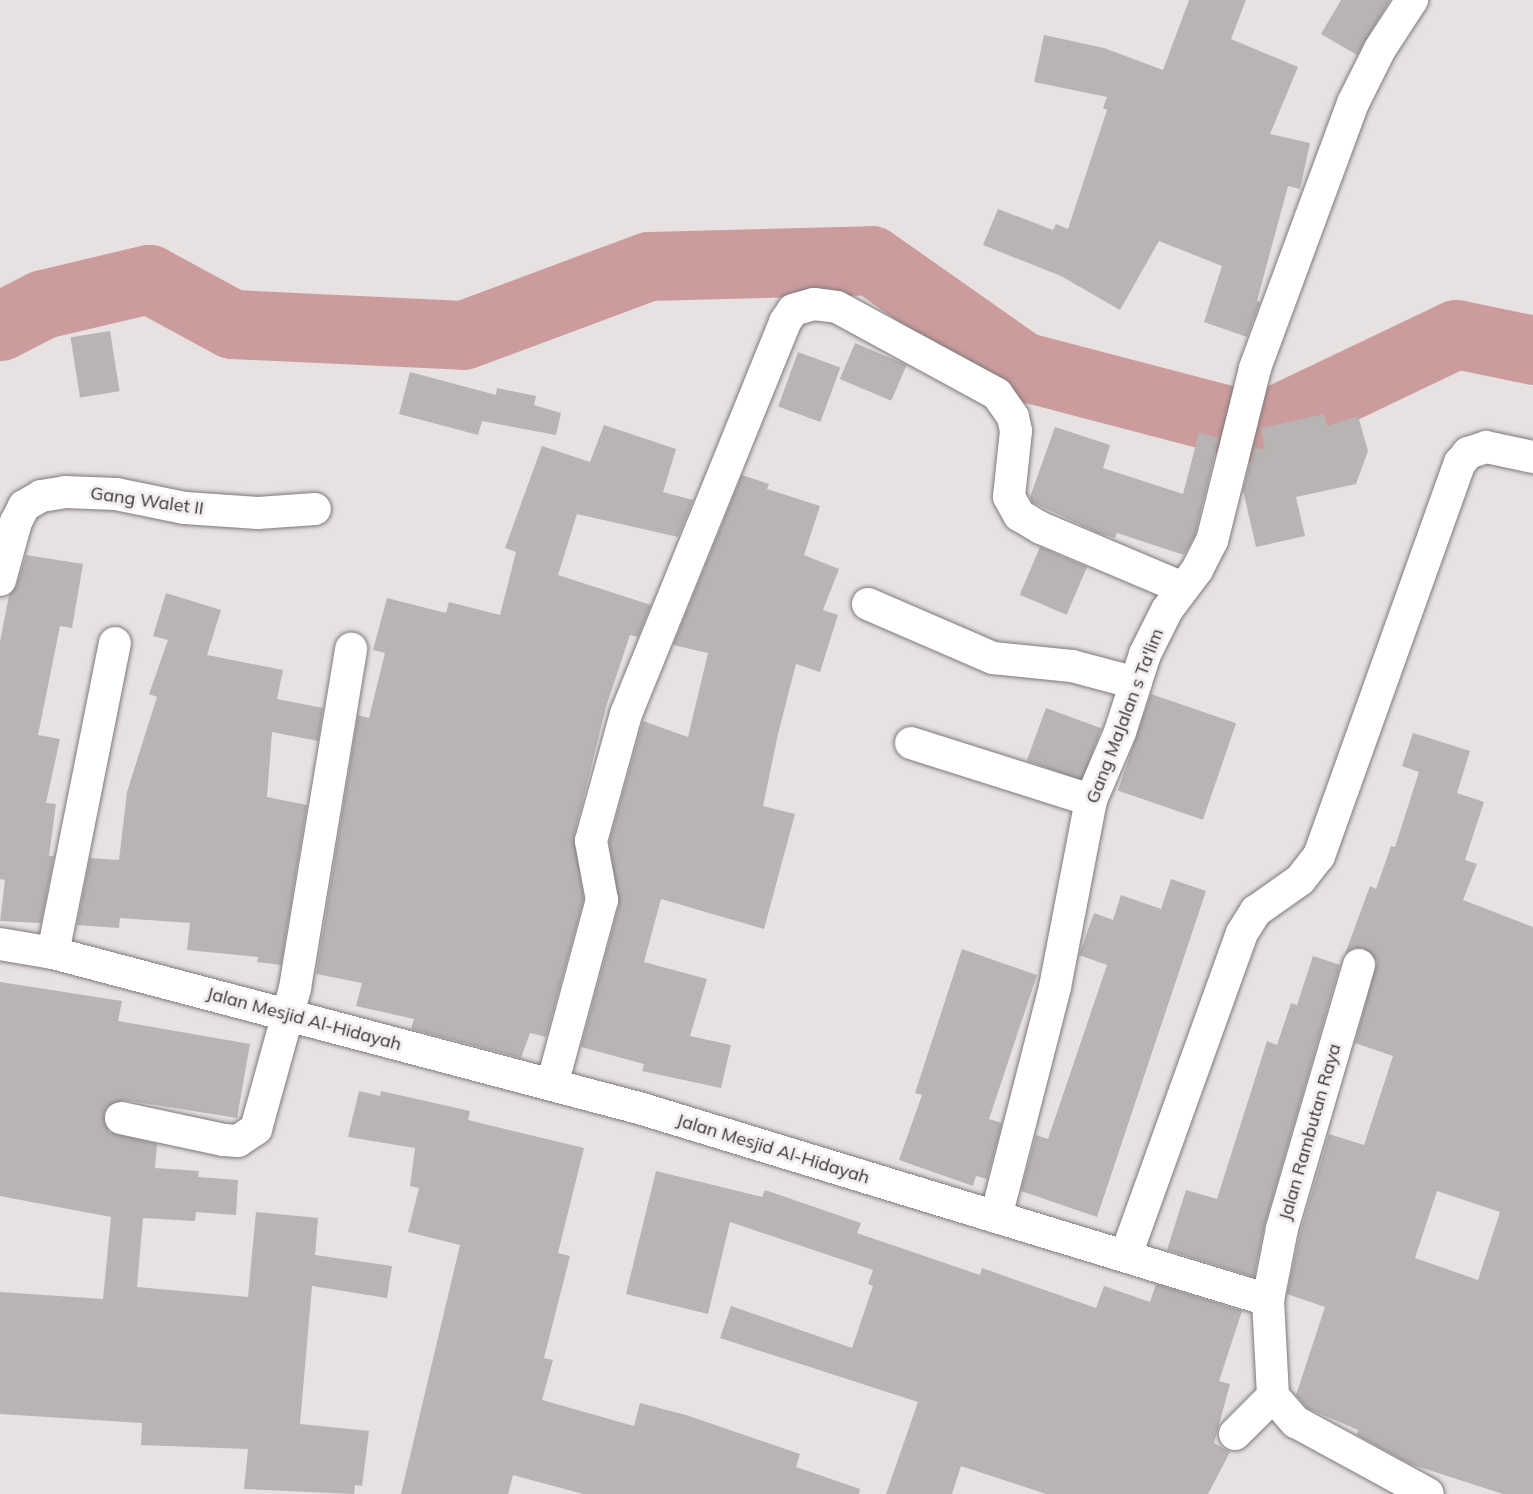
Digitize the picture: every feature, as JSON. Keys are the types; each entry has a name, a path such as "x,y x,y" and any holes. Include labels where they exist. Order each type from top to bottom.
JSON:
{"street":[{"name":"Gang MaJalan s Ta'lim","path":"996,1217 1055,987 1091,800 1162,619 1212,541 1254,368 1353,102 1380,49 1412,0"},
{"path":"552,1085 602,900 591,841 626,714 785,322 793,310 814,304 837,307 997,394 1013,417 1016,431 1009,496 1019,515 1041,528 1183,588"},
{"path":"1126,1256 1242,933 1256,911 1300,880 1319,856 1460,463 1468,453 1486,447 1533,457"},
{"name":"Gang Walet II","path":"0,580 16,522 24,506 41,496 64,492 116,494 185,508 258,513 315,509"},
{"path":"868,604 993,658 1072,666 1136,683"},
{"path":"53,953 115,643"},
{"path":"121,1118 224,1140 249,1136 261,1116 279,1040 289,1014 351,649"},
{"path":"911,742 1091,800"},
{"name":"Jalan Mesjid Al-Hidayah","path":"0,944 53,953 552,1085 1268,1300"},
{"name":"Jalan Rambutan Raya","path":"1268,1300 1282,1229 1359,965"},
{"path":"1268,1300 1273,1396 1296,1422 1428,1494"},
{"path":"1235,1434 1273,1396"}],"building":[{"path":"1189,0 1246,0 1231,39 1298,67 1270,134 1310,143 1300,189 1288,186 1257,301 1260,302 1247,337 1204,322 1222,266 1159,241 1120,310 1061,276 983,245 998,209 1053,230 1056,224 1068,229 1107,110 1103,108 1107,97 1034,82 1044,35 1104,48 1163,70"},
{"path":"1341,0 1390,0 1357,55 1321,34"},
{"path":"110,331 120,391 80,398 70,337"},
{"path":"855,343 907,365 891,401 840,379"},
{"path":"798,352 840,367 820,422 778,407"},
{"path":"410,372 496,395 497,388 536,396 534,405 561,413 556,435 482,421 478,435 399,414"},
{"path":"1324,414 1327,426 1358,416 1368,451 1356,484 1296,497 1305,536 1256,547 1243,490 1254,447 1265,450 1261,428"},
{"path":"604,425 676,449 663,492 693,500 678,537 577,514 558,575 651,605 638,637 630,635 606,707 574,836 584,899 546,1037 530,1033 521,1058 411,1029 414,1019 356,1006 362,983 316,974 358,715 369,718 385,653 373,650 387,598 446,613 449,602 500,615 516,552 505,548 542,446 590,462"},
{"path":"1055,427 1110,445 1103,468 1183,494 1199,433 1219,438 1195,535 1184,555 1117,533 1115,538 1098,533 1032,502 1030,497"},
{"path":"742,475 769,484 767,489 820,506 804,555 839,569 823,610 838,615 820,672 796,664 778,734 763,806 795,814 764,929 661,899 644,962 707,979 690,1036 731,1045 721,1088 642,1071 644,1064 581,1047 619,905 609,842 643,721 688,737 708,653 673,645"},
{"path":"1040,547 1087,567 1067,615 1020,595"},
{"path":"26,555 83,564 72,628 60,626 38,735 60,739 46,803 56,804 49,856 54,856 41,923 0,921 5,880 0,879 0,642 9,595 17,585"},
{"path":"166,593 221,610 207,655 283,670 277,699 323,708 318,741 272,732 267,797 307,805 281,965 257,962 258,957 187,950 190,923 120,918 119,928 77,925 90,858 119,860 127,792 157,697 149,694 168,640 153,636"},
{"path":"1151,694 1236,723 1203,820 1118,790"},
{"path":"1046,708 1101,728 1082,781 1027,761"},
{"path":"1413,733 1470,751 1457,793 1484,802 1465,860 1477,864 1463,900 1533,927 1533,1494 1503,1494 1410,1464 1357,1435 1358,1430 1307,1408 1296,1395 1325,1307 1287,1294 1300,1233 1329,1134 1364,1145 1393,1056 1355,1043 1377,961 1363,948 1354,948 1345,954 1370,886 1376,889 1391,846 1395,847 1419,772 1402,766","holes":["1437,1191 1500,1212 1478,1280 1415,1258"]},
{"path":"1171,879 1206,891 1097,1217 1021,1191 1036,1135 1048,1139 1107,965 1079,955 1094,913 1113,920 1121,895 1161,909"},
{"path":"962,949 1037,975 989,1119 1002,1123 987,1179 976,1176 973,1186 899,1160 922,1095 915,1093"},
{"path":"1313,956 1340,965 1265,1224 1254,1277 1167,1250 1186,1190 1217,1199 1267,1041 1277,1045 1291,1003 1297,1005"},
{"path":"0,982 122,1001 118,1021 250,1044 237,1118 124,1100 108,1106 104,1114 109,1132 157,1144 155,1168 199,1171 198,1177 238,1180 236,1215 196,1212 195,1221 143,1218 137,1287 248,1297 256,1212 318,1218 315,1255 392,1266 387,1298 312,1286 300,1424 369,1431 362,1486 355,1485 354,1494 244,1489 248,1449 141,1445 142,1423 0,1414 0,1292 103,1299 111,1217 0,1196"},
{"path":"359,1091 380,1096 381,1091 470,1111 468,1120 584,1148 558,1253 570,1256 544,1358 553,1360 542,1400 634,1426 640,1403 686,1415 800,1454 796,1467 860,1489 859,1494 583,1494 513,1475 508,1494 401,1494 460,1245 408,1232 419,1188 410,1186 415,1148 348,1137"},
{"path":"656,1171 762,1197 765,1190 861,1223 857,1233 980,1275 982,1268 1096,1308 1104,1286 1150,1302 1156,1284 1242,1311 1219,1381 1230,1384 1214,1443 1230,1452 1208,1494 1046,1494 961,1466 952,1494 886,1494 918,1402 720,1338 731,1306 852,1348 873,1286 868,1284 873,1270 730,1222 708,1314 626,1294"}],"waterway":[{"path":"0,326 43,304 149,279 232,324 463,335 649,266 871,260 1022,366 1259,428 1456,334 1533,350"}]}
